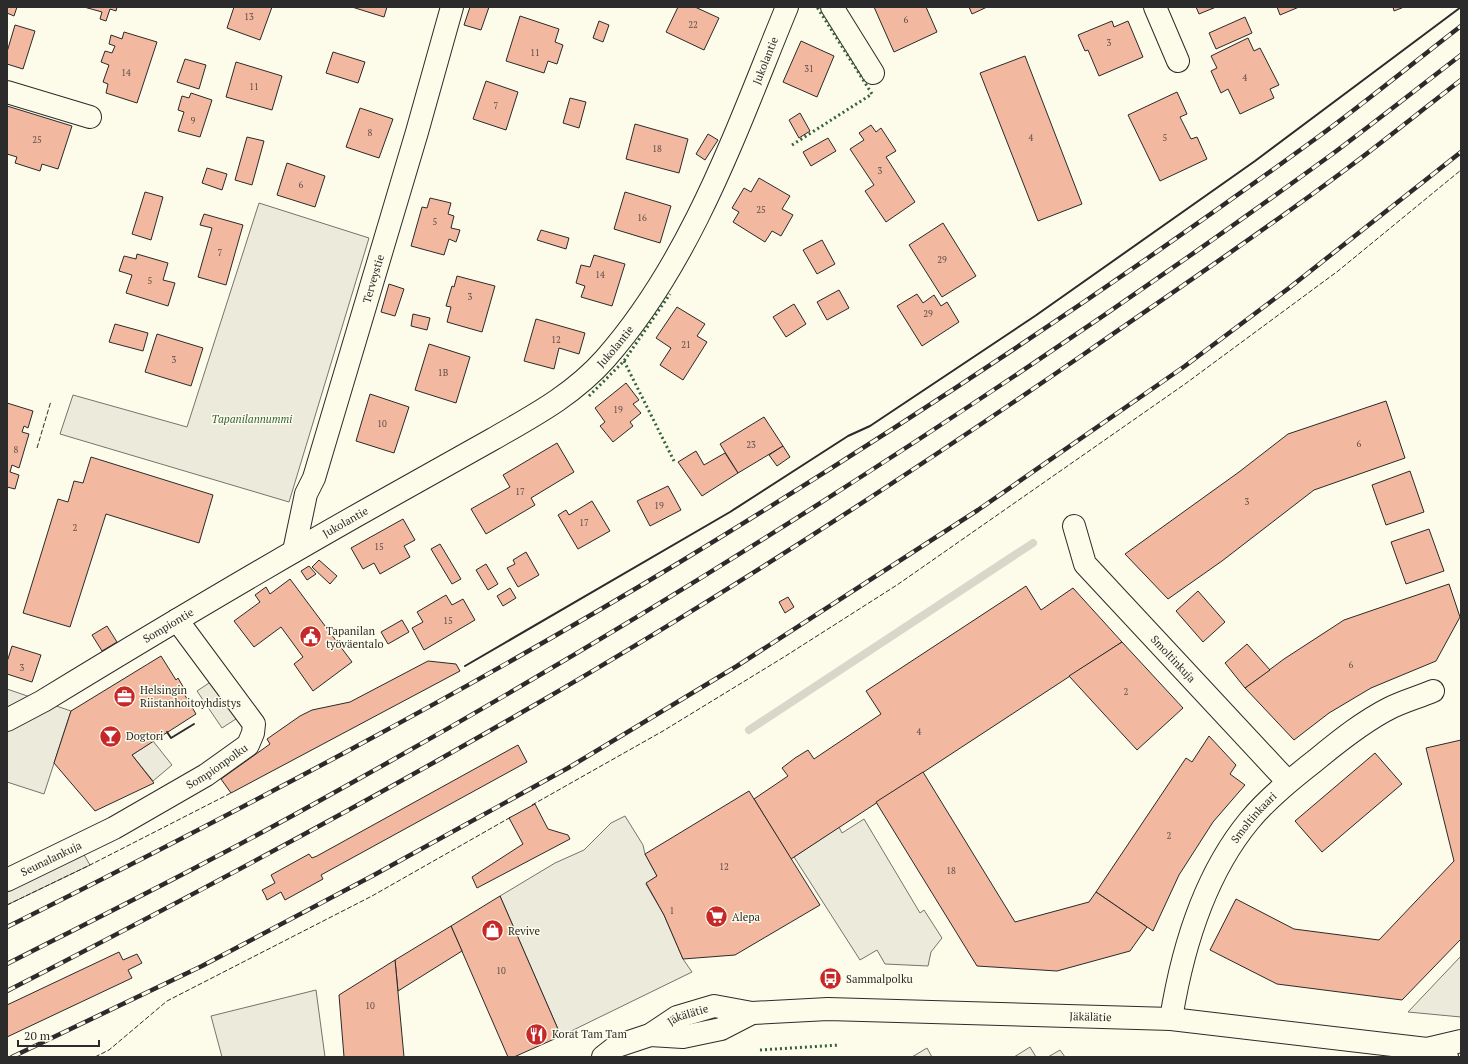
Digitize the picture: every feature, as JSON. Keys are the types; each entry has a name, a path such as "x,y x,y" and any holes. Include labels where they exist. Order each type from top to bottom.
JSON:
{"street":[{"name":"Terveystie","path":"294,550 306,494 314,478 452,7"},
{"name":"Jukolantie","path":"294,550 550,406 572,391 606,358 661,282 697,218 726,159 787,7"},
{"path":"832,7 873,73"},
{"path":"1155,7 1178,61"},
{"path":"7,92 90,117"},
{"name":"Smoltinkuja","path":"1074,526 1085,564 1288,782"},
{"name":"Sompiontie","path":"7,720 43,701 294,550"},
{"name":"Sompionpolku","path":"87,842 206,775 248,745 253,734 254,724 177,620"},
{"name":"Smoltinkaari","path":"1171,1019 1176,988 1192,928 1208,888 1227,854 1249,821 1288,782 1353,731 1390,708 1433,692"},
{"name":"Seunalankuja","path":"7,880 87,842"},
{"name":"Jäkälätie","path":"603,1057 617,1046 650,1035 677,1018 714,1006 752,1013 828,1009 1171,1019 1427,1049 1447,1057"},
{"name":"Jäkälätie","path":"1427,1049 1461,1041"}],"green space":[{"name":"Tapanilannummi","path":"259,203 369,238 289,502 60,434 73,395 187,427"},
{"path":"1461,956 1461,1017 1408,1012"}],"shaded area":[{"path":"212,681 239,717 222,728 197,691"},
{"path":"7,689 71,711 44,794 7,782"},
{"path":"153,741 172,765 153,781 132,755"},
{"path":"625,816 643,845 645,854 657,876 646,884 664,915 683,959 692,972 561,1036 500,896 555,863 584,850 611,823"},
{"path":"864,819 920,913 924,910 942,938 931,952 928,966 885,964 877,950 860,960 794,857 839,827 842,833"},
{"path":"79,846 90,865 7,905 7,880"},
{"path":"316,990 325,1057 222,1057 211,1016"},
{"path":"1030,1047 1036,1057 1014,1057"},
{"path":"927,1048 932,1057 912,1057"},
{"path":"1060,1050 1065,1057 1048,1057"}],"building":[{"path":"7,7 17,7 14,16 7,13"},
{"path":"84,7 117,7 116,11 110,9 106,21 100,19 102,12"},
{"path":"234,7 272,7 260,40 227,28"},
{"path":"352,7 387,7 384,17"},
{"path":"470,7 489,7 481,30 464,25"},
{"path":"678,7 695,7 719,18 704,50 666,32"},
{"path":"874,7 926,7 937,32 894,52"},
{"path":"969,7 987,7 972,14"},
{"path":"1196,7 1216,7 1199,14"},
{"path":"1277,7 1299,7 1280,15"},
{"path":"1393,7 1404,7 1394,11"},
{"path":"520,16 559,29 555,42 563,45 557,64 548,61 544,73 506,61"},
{"path":"1245,17 1252,33 1216,49 1209,33"},
{"path":"599,21 609,25 603,42 593,38"},
{"path":"1112,21 1114,27 1128,21 1143,57 1099,76 1088,50 1085,51 1078,35"},
{"path":"15,25 35,31 23,69 7,64 7,52"},
{"path":"124,32 157,42 137,103 106,93 108,84 103,82 109,65 101,62 105,51 112,53 115,46 109,44 111,35 122,39"},
{"path":"1248,38 1254,51 1260,48 1279,85 1270,89 1274,98 1240,114 1228,89 1221,93 1211,71 1217,68 1211,56"},
{"path":"801,41 834,56 817,97 783,82"},
{"path":"333,52 365,62 358,83 326,73"},
{"path":"1025,56 1082,204 1038,221 980,73"},
{"path":"185,59 206,65 199,89 177,82"},
{"path":"236,62 282,76 272,110 226,97"},
{"path":"486,81 518,92 506,130 473,119"},
{"path":"1177,92 1187,114 1180,117 1191,139 1197,137 1207,159 1160,181 1128,115"},
{"path":"191,93 212,100 200,137 178,131 184,112 178,110 182,96 189,98"},
{"path":"570,98 586,102 579,128 563,123"},
{"path":"7,106 72,126 58,169 42,164 40,171 15,163 17,157 7,154"},
{"path":"360,108 393,119 379,158 346,147"},
{"path":"800,113 810,131 799,138 789,120"},
{"path":"635,124 688,139 679,173 626,159"},
{"path":"871,125 876,132 881,128 896,151 886,157 915,202 886,222 865,191 874,185 850,149 864,140 859,133"},
{"path":"708,134 718,140 705,160 696,154"},
{"path":"247,137 264,141 252,185 235,180"},
{"path":"828,138 836,151 811,166 803,152"},
{"path":"287,163 325,176 315,207 277,195"},
{"path":"207,168 227,174 222,190 202,183"},
{"path":"759,178 790,196 782,209 793,215 781,236 772,231 765,242 733,222 739,212 732,208 744,188 751,192"},
{"path":"145,192 163,197 151,240 132,234"},
{"path":"625,192 671,206 660,243 614,229"},
{"path":"430,198 451,203 448,214 454,216 451,228 460,230 456,242 449,239 444,255 411,246 422,207 427,208"},
{"path":"204,214 243,225 226,285 198,277 212,228 200,225"},
{"path":"943,223 976,276 942,297 909,245"},
{"path":"541,230 569,238 566,249 537,240"},
{"path":"822,240 835,264 817,274 803,250"},
{"path":"137,254 168,263 163,280 175,283 168,306 126,293 132,275 119,271 124,256 136,259"},
{"path":"594,255 625,264 612,306 581,297 585,286 576,283 581,265 590,267"},
{"path":"457,276 495,286 482,332 447,322 451,307 446,306 452,286 454,287"},
{"path":"389,284 404,289 395,316 381,312"},
{"path":"839,290 849,308 827,320 817,302"},
{"path":"917,294 923,303 934,295 941,306 947,302 959,322 922,346 897,306"},
{"path":"794,304 806,324 786,337 773,317"},
{"path":"677,307 705,324 697,336 707,342 683,380 660,365 671,348 656,338"},
{"path":"413,314 430,318 427,330 411,326"},
{"path":"536,319 585,333 579,354 559,348 554,369 524,361"},
{"path":"115,324 148,333 143,351 109,342"},
{"path":"157,334 203,348 191,386 145,372"},
{"path":"429,344 470,357 456,403 415,390"},
{"path":"626,383 639,400 633,404 641,413 630,422 633,426 613,442 600,426 605,422 595,408"},
{"path":"370,394 409,407 394,453 356,441"},
{"path":"1386,401 1405,458 1314,490 1222,561 1168,599 1125,554 1239,472 1288,434"},
{"path":"7,403 33,411 28,428 24,426 22,432 29,434 19,468 12,465 10,472 19,475 15,489 7,487"},
{"path":"764,417 783,446 738,473 720,444"},
{"path":"557,443 574,472 531,498 535,505 486,534 471,509 510,487 503,475"},
{"path":"783,446 790,457 777,466 769,455"},
{"path":"696,451 704,465 725,453 738,473 702,496 678,462"},
{"path":"91,457 213,495 199,543 106,514 70,627 23,613 58,499 68,502 74,481 83,483"},
{"path":"1410,471 1424,512 1386,525 1372,485"},
{"path":"668,486 681,510 650,526 637,501"},
{"path":"592,501 610,531 578,549 558,515 566,510 569,515"},
{"path":"403,519 415,540 404,546 410,557 380,574 374,563 363,569 351,548"},
{"path":"1429,529 1444,571 1406,584 1391,542"},
{"path":"440,544 461,579 452,584 431,549"},
{"path":"526,552 539,575 518,587 507,568 515,564 513,560"},
{"path":"319,560 337,576 330,584 312,567"},
{"path":"486,564 498,584 488,590 476,570"},
{"path":"309,566 316,574 307,580 301,571"},
{"name":"Tapanilan työväentalo","path":"290,579 352,662 313,691 294,664 303,657 281,627 254,647 234,621 260,602 255,595 266,587 270,594"},
{"path":"1449,584 1460,617 1436,661 1371,688 1329,713 1294,740 1245,688 1284,659 1344,620"},
{"path":"1026,586 1041,610 1073,588 1122,642 791,859 754,799 788,776 782,768 795,758 808,750 814,759 881,714 866,691"},
{"path":"510,588 516,598 503,606 497,596"},
{"path":"1198,591 1225,622 1203,642 1176,611"},
{"path":"446,595 452,605 463,599 475,620 424,650 412,628 423,622 417,612"},
{"path":"788,597 794,607 785,613 779,602"},
{"path":"402,620 409,632 388,644 381,632"},
{"path":"107,626 117,642 102,651 92,635"},
{"path":"1122,642 1183,708 1137,750 1069,676"},
{"path":"1247,644 1270,670 1245,688 1225,663"},
{"path":"12,646 41,655 32,682 7,674 7,662"},
{"path":"161,656 176,680 178,678 185,690 183,692 196,714 132,755 154,783 95,811 54,763 71,711"},
{"path":"428,661 456,664 460,671 231,793 221,779 270,744 267,739 300,716 312,710 350,702"},
{"path":"1209,736 1236,765 1230,774 1245,785 1213,822 1179,875 1153,931 1096,892 1186,758 1192,762"},
{"path":"1461,740 1461,939 1402,1000 1277,984 1210,950 1236,899 1294,929 1379,940 1454,861 1426,748"},
{"path":"518,745 527,762 321,875 323,879 285,900 281,892 267,900 262,890 275,883 271,875 309,854 312,858 317,856"},
{"path":"1375,753 1402,784 1322,852 1295,821"},
{"path":"923,772 1015,922 1089,902 1096,892 1147,927 1130,951 1057,971 977,966 876,802"},
{"path":"749,791 820,905 735,955 683,959 664,915 646,883 657,876 645,854"},
{"path":"535,804 548,829 568,835 570,839 477,888 472,877 523,844 509,818"},
{"path":"500,896 561,1036 514,1057 508,1057 451,926"},
{"path":"451,926 462,951 398,991 395,960"},
{"path":"119,952 123,960 137,954 142,963 128,970 132,978 7,1037 7,1005"},
{"path":"395,960 404,1057 344,1057 339,995"}],"waterway":[{"path":"749,730 1033,543"}],"railway":[{"path":"7,927 263,796 515,659 598,611 762,512 924,409 1162,248 1318,137 1461,26"},
{"path":"7,964 209,861 328,796 458,723 586,648 713,570 964,410 1088,326 1210,242 1331,155 1461,55"},
{"path":"7,991 205,888 401,781 602,666 742,580 948,446 1215,263 1345,170 1461,80"},
{"path":"12,1057 202,966 374,875 568,768 737,666 978,510 1185,366 1289,288 1461,152"}],"hedge":[{"path":"792,145 872,94 817,7"},
{"path":"589,396 624,361 670,294"},
{"path":"624,361 674,461"},
{"path":"760,1050 839,1045"}],"fence":[{"path":"532,805 663,731 784,657 897,585 1185,384 1338,271 1461,170"},
{"path":"37,448 51,401"},
{"path":"7,905 90,865 231,793"},
{"path":"95,1057 109,1050 167,1001 372,896 511,817"}],"wall":[{"path":"465,666 730,512 848,436 870,426 1035,316 1255,161 1461,7"},
{"path":"167,732 171,738 194,724"}],"place":[{"name":"Tapanilan työväentalo","path":"310,637"},
{"name":"Helsingin Riistanhoitoyhdistys","path":"124,696"},
{"name":"Dogtori","path":"111,736"},
{"name":"Alepa","path":"717,917"},
{"name":"Revive","path":"492,931"},
{"name":"Sammalpolku","path":"830,979"},
{"name":"Korat Tam Tam","path":"537,1034"}]}
